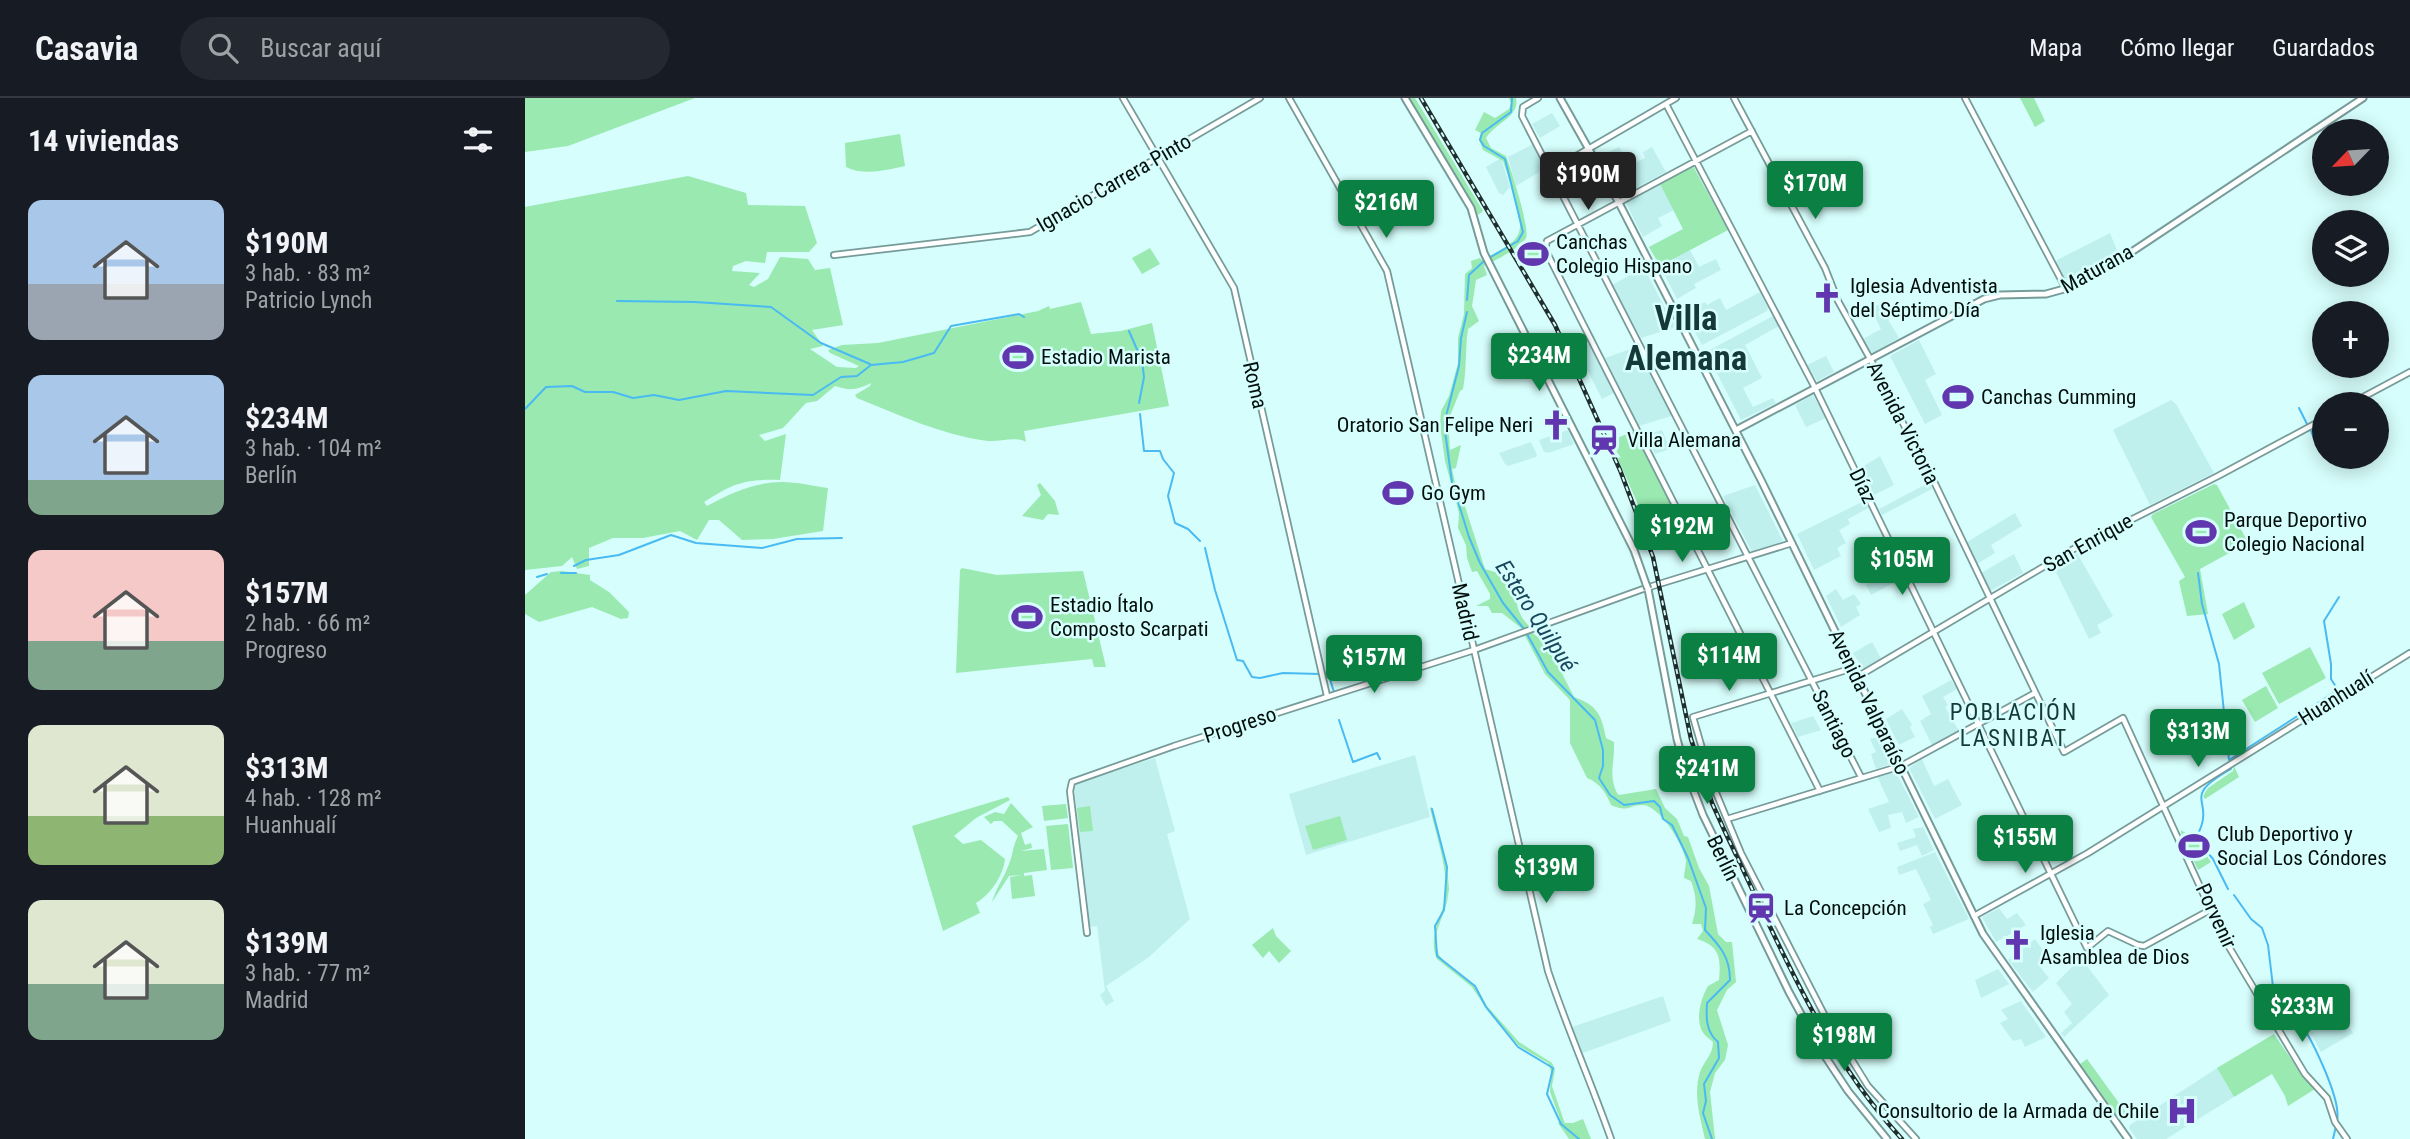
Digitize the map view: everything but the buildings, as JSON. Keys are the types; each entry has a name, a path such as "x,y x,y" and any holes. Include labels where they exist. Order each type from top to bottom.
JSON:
{"main road":[{"name":"Berlín","path":"1405,98 1471,208 1482,250 1634,550 1647,587 1678,739 1698,805 1789,992 1819,1047 1848,1091 1887,1139"},
{"name":"Avenida Valparaíso","path":"1560,98 1618,201 1735,430 1974,916 1998,957 2128,1139"},
{"name":"Maturana","path":"1735,430 1991,296 2046,295 2066,290 2116,262 2363,98"}],"street":[{"name":"Roma","path":"1123,98 1234,288 1320,671 1329,696"},
{"name":"Ignacio Carrera Pinto","path":"834,255 1026,233 1260,98"},
{"name":"Madrid","path":"1289,98 1387,271 1548,971 1611,1139"},
{"name":"Santiago","path":"1538,98 1522,110 1522,116 1861,777"},
{"path":"1552,170 1676,98"},
{"name":"Avenida Victoria","path":"1734,98 1825,268 1847,320 1914,440 2064,752 2123,718"},
{"path":"1965,98 2066,290"},
{"name":"Díaz","path":"1666,104 1815,388 2087,948 2108,932 2144,946 2211,910"},
{"path":"1752,131 1579,223 1545,243 1545,249 1820,790"},
{"path":"2372,392 2410,372"},
{"name":"San Enrique","path":"1857,677 2086,543 2312,425"},
{"name":"Progreso","path":"1087,933 1070,792 1072,782 1165,749 1474,650 1643,589 1792,543"},
{"name":"Huanhualí","path":"1974,916 2052,875 2410,653"},
{"path":"1853,668 1693,717 1712,783 1741,853 1838,1040 1868,1086 1916,1139"},
{"path":"1727,819 1901,766 2035,694"},
{"name":"Porvenir","path":"2123,718 2223,937 2305,1074 2326,1098 2335,1122 2347,1139"}],"shaded area":[{"path":"1552,113 1560,126 1540,138 1532,124"},
{"path":"1533,144 1546,168 1516,186 1508,157"},
{"path":"1619,147 1629,166 1645,158 1643,152 1652,147 1666,172 1624,194 1620,193 1601,156"},
{"path":"1501,158 1510,187 1503,195 1499,193 1486,167"},
{"path":"1660,184 1674,210 1658,218 1662,226 1643,237 1626,203"},
{"path":"2110,233 2118,253 2066,283 2057,260"},
{"path":"1690,250 1699,267 1716,259 1721,270 1694,284 1696,288 1677,299 1660,266"},
{"path":"1644,268 1674,325 1673,328 1641,338 1612,285"},
{"path":"1760,292 1767,311 1702,345 1684,312 1720,298 1726,310"},
{"path":"1879,304 1899,338 1872,353 1863,339 1881,329 1871,309"},
{"path":"1773,316 1779,326 1745,345 1762,378 1743,388 1753,407 1773,398 1776,403 1741,420 1706,352"},
{"path":"1919,340 1936,374 1925,380 1942,415 1925,424 1890,356"},
{"path":"1589,344 1614,393 1602,399 1577,350"},
{"path":"1639,346 1672,413 1671,416 1639,426 1605,358"},
{"path":"1826,356 1834,372 1817,381 1807,365"},
{"path":"1813,395 1826,418 1806,427 1795,405"},
{"path":"2171,400 2176,404 2214,473 2150,505 2113,430"},
{"path":"1568,430 1574,444 1544,452 1539,440"},
{"path":"1662,430 1670,449 1655,454 1645,435"},
{"path":"1531,442 1536,457 1508,466 1505,464 1499,453"},
{"path":"1880,456 1894,485 1872,496 1859,469"},
{"path":"1930,482 1932,489 1882,515 1879,509"},
{"path":"1755,485 1783,541 1752,552 1723,496"},
{"path":"1866,500 1870,507 1848,519 1850,524 1839,530 1846,543 1837,548 1841,556 1814,570 1797,534"},
{"path":"2015,513 2022,526 1991,545 1995,553 1977,564 1967,542"},
{"path":"2077,553 2113,616 2097,625 2101,633 2089,639 2054,568"},
{"path":"2014,554 2023,573 1990,591 1981,573"},
{"path":"1891,557 1903,578 1871,595 1866,585 1887,573 1881,562"},
{"path":"1836,589 1843,600 1854,594 1861,604 1856,607 1860,615 1841,627 1826,596"},
{"path":"1872,642 1881,658 1863,669 1853,653"},
{"path":"1951,680 1957,689 1943,697 1948,705 1945,707 1959,731 1932,745 1920,721 1931,714 1922,696"},
{"path":"1902,709 1912,725 1910,727 1915,737 1899,745 1886,719"},
{"path":"1813,716 1821,730 1798,737 1791,723"},
{"path":"1879,737 1892,762 1876,769 1871,754 1876,752 1870,739"},
{"path":"1415,755 1430,817 1306,855 1289,794"},
{"path":"1155,758 1175,831 1167,834 1190,919 1149,957 1106,986 1114,1001 1106,1006 1100,995 1105,991 1097,926 1089,927 1074,787 1076,783"},
{"path":"1922,759 1934,786 1948,779 1962,805 1935,819 1909,768"},
{"path":"1895,770 1919,817 1906,823 1902,812 1888,815 1891,828 1879,832 1868,809 1889,802 1877,776"},
{"path":"1923,827 1934,850 1922,856 1917,845 1900,851 1897,843 1916,837 1913,829"},
{"path":"1935,852 1969,919 1933,934 1930,927 1933,925 1923,904 1931,900 1916,869 1899,875 1897,867"},
{"path":"1999,908 2007,919 2017,913 2026,925 1996,942 1982,917"},
{"path":"2035,939 2047,956 2037,963 2049,978 2033,992 2008,960"},
{"path":"2081,958 2109,995 2064,1037 2061,1033 2072,1023 2064,1012 2072,1004 2056,983"},
{"path":"1998,969 2009,984 1981,998 1975,980"},
{"path":"1663,996 1671,1021 1583,1053 1572,1027"},
{"path":"2330,998 2353,1033 2321,1052 2305,1022 2299,1017 2320,1001"},
{"path":"2021,1001 2046,1037 2025,1047 2021,1039 2013,1041 2000,1023 2008,1019 2001,1010"},
{"name":"Consultorio de la Armada de Chile","path":"2217,1068 2234,1097 2166,1139 2137,1139 2129,1128 2130,1125"}],"green space":[{"path":"525,98 695,98 568,146 525,152"},
{"path":"1407,98 1415,98 1483,211 1478,215"},
{"path":"1509,98 1516,98 1514,110 1486,138 1491,148 1506,156 1523,211 1526,238 1513,250 1484,266 1487,275 1476,280 1472,306 1479,321 1468,329 1463,389 1448,421 1450,450 1461,445 1456,468 1452,469 1485,569 1500,574 1514,586 1518,608 1529,626 1527,627 1547,644 1574,697 1597,712 1606,738 1614,742 1612,774 1617,793 1619,795 1656,789 1665,808 1677,819 1684,836 1688,837 1699,868 1709,886 1718,934 1726,942 1732,942 1736,982 1727,990 1717,1010 1728,1045 1725,1060 1715,1073 1710,1092 1715,1139 1705,1139 1697,1089 1700,1072 1713,1047 1713,1042 1701,1029 1700,1010 1708,986 1719,980 1720,965 1715,949 1697,939 1703,931 1701,924 1692,924 1695,897 1691,881 1684,878 1686,861 1681,846 1657,812 1643,805 1625,809 1611,805 1602,789 1587,778 1570,743 1570,700 1545,674 1521,628 1502,613 1492,613 1488,606 1476,606 1490,599 1490,594 1477,571 1472,572 1466,545 1458,528 1459,513 1445,461 1440,425 1441,411 1449,396 1458,363 1458,338 1464,314 1465,274 1472,268 1471,261 1480,258 1482,260 1507,246 1518,235 1520,228 1515,199 1503,161 1483,150 1479,139 1481,133 1475,130 1484,112 1495,118 1509,109"},
{"path":"2020,98 2034,98 2045,121 2035,127"},
{"path":"900,134 905,166 868,172 846,167 845,143"},
{"path":"1693,166 1728,230 1660,266 1649,247 1683,229 1660,184"},
{"path":"688,176 746,193 748,205 805,206 817,243 809,252 767,252 765,263 746,261 733,266 732,271 760,273 749,285 754,287 768,279 780,257 808,259 815,270 830,268 843,325 812,330 823,346 810,349 837,367 859,366 828,350 842,345 878,343 1038,311 1049,306 1050,309 1081,302 1091,334 1121,331 1152,323 1169,406 1024,431 1026,442 1012,439 988,441 937,429 857,398 855,395 871,383 853,389 835,386 817,401 806,403 783,428 759,435 765,441 786,434 780,480 757,480 740,484 723,490 704,502 707,506 743,489 772,482 828,488 823,531 773,539 742,540 719,520 709,520 697,540 680,531 643,538 613,538 589,548 589,566 577,569 572,557 562,566 525,570 525,207"},
{"name":"Canchas Colegio Hispano","path":"1537,240 1547,260 1531,268 1519,248"},
{"path":"1150,248 1160,264 1142,274 1132,258"},
{"path":"1634,431 1672,507 1656,513 1661,523 1653,522 1652,526 1658,546 1648,517 1644,518 1610,441"},
{"path":"1040,483 1055,501 1059,515 1048,514 1043,520 1022,516 1041,495 1037,485"},
{"name":"Parque Deportivo Colegio Nacional","path":"2214,484 2250,546 2231,552 2200,569 2208,614 2187,616 2179,581 2185,577 2151,517"},
{"name":"Estadio Ítalo Composto Scarpati","path":"962,568 997,575 1083,571 1106,667 1094,667 1092,659 956,673"},
{"path":"551,572 590,575 590,580 609,592 629,612 628,618 621,619 592,607 539,622 525,614 525,595"},
{"path":"2244,602 2255,627 2234,640 2222,614"},
{"path":"2310,647 2326,678 2279,704 2262,673"},
{"path":"2266,686 2278,708 2255,722 2242,700"},
{"path":"2234,766 2239,777 2205,799 2203,796 2208,788 2233,771"},
{"path":"1008,797 1010,800 976,818 954,836 963,844 981,840 1005,859 995,884 987,895 976,903 980,913 943,931 912,826"},
{"path":"1011,803 1033,827 1021,833 1025,845 1031,843 1032,848 1021,851 1044,849 1047,870 1024,873 1024,876 1032,875 1035,896 1012,899 1010,877 1023,875 1009,876 992,902 1018,836 1002,821 994,821 991,824 984,817 995,812 1004,814"},
{"path":"1066,804 1068,818 1044,821 1042,806"},
{"path":"1090,806 1093,831 1080,832 1077,808"},
{"path":"1432,807 1447,865 1449,889 1437,931 1436,945 1439,955 1446,964 1476,987 1487,1006 1519,1042 1552,1063 1555,1069 1552,1086 1565,1123 1583,1119 1591,1139 1569,1139 1558,1123 1561,1122 1550,1092 1551,1071 1548,1063 1519,1046 1488,1011 1472,987 1437,959 1434,950 1435,932 1445,898 1446,879 1430,808"},
{"path":"1340,816 1347,840 1313,850 1305,826"},
{"path":"1068,824 1073,868 1051,870 1046,826"},
{"name":"Club Deportivo y Social Los Cóndores","path":"2181,830 2196,840 2211,862 2198,870"},
{"path":"1273,928 1276,936 1291,951 1279,963 1269,951 1263,958 1252,945"},
{"path":"2274,1034 2304,1078 2315,1089 2288,1106 2272,1074 2234,1097 2217,1068"},
{"path":"2087,1059 2127,1114 2118,1117 2080,1064"}],"waterway":[{"name":"Estero Quilpué","path":"1489,258 1518,241 1523,232 1505,159 1484,146 1480,140 1482,133 1511,112 1512,98"},
{"name":"Estero Quilpué","path":"1467,300 1469,275 1484,261"},
{"path":"617,301 771,307 821,343 870,364"},
{"name":"Estero Quilpué","path":"1467,312 1461,338 1459,366 1444,424 1452,482 1480,563 1503,603 1524,629"},
{"path":"525,409 546,387 572,386 585,392 613,392 633,398 654,395 679,400 726,391 813,395 841,377 857,376 871,365 903,362 934,353 951,326 1019,314 1024,317"},
{"path":"1129,331 1142,361 1144,377 1139,403"},
{"path":"2299,408 2307,424"},
{"path":"1140,414 1144,451 1160,451 1174,473 1168,496 1175,523 1188,529 1200,541"},
{"path":"574,566 586,560 619,555 671,535 696,543 762,548 797,539 842,538"},
{"path":"1205,548 1237,660 1243,661 1252,677 1283,673 1320,674"},
{"path":"561,573 576,573"},
{"path":"2198,573 2202,604 2219,664 2229,760 2338,690 2331,679 2324,621 2339,597"},
{"path":"537,577 547,574"},
{"name":"Estero Quilpué","path":"1527,634 1548,672 1595,720 1603,750 1603,766 1599,778 1610,795 1624,805 1654,801 1660,807 1663,819 1672,825 1688,858 1706,908 1705,930 1726,958 1730,980 1707,1003 1708,1024 1711,1034 1718,1042 1719,1058 1704,1084 1706,1101 1703,1113 1712,1139"},
{"path":"1325,674 1328,673 1334,692"},
{"path":"1339,720 1353,762 1377,753 1380,759"},
{"path":"2228,889 2213,859 2201,845 2198,834 2203,813 2202,793 2215,779 2231,769"},
{"path":"1432,809 1447,867 1444,910 1435,926 1437,956 1475,986 1486,1007 1518,1047 1553,1068 1547,1094 1561,1124 1579,1139"},
{"path":"2234,895 2251,919 2262,928 2268,945 2274,995 2294,1014 2316,1050 2335,1098 2337,1121"},
{"path":"2333,1139 2336,1126"}],"railway":[{"path":"1421,98 1555,325 1620,470 1653,557 1691,739 1712,803 1726,834 1803,994 1848,1070 1902,1139"}],"place":[{"name":"Canchas Colegio Hispano","path":"1533,254"},
{"name":"Iglesia Adventista del Séptimo Día","path":"1827,298"},
{"name":"Estadio Marista","path":"1018,357"},
{"name":"Canchas Cumming","path":"1958,397"},
{"name":"Oratorio San Felipe Neri","path":"1556,425"},
{"name":"Villa Alemana","path":"1604,440"},
{"name":"Go Gym","path":"1398,493"},
{"name":"Parque Deportivo Colegio Nacional","path":"2201,532"},
{"name":"Estadio Ítalo Composto Scarpati","path":"1027,617"},
{"name":"Club Deportivo y Social Los Cóndores","path":"2194,846"},
{"name":"La Concepción","path":"1761,908"},
{"name":"Iglesia Asamblea de Dios","path":"2017,945"},
{"name":"Consultorio de la Armada de Chile","path":"2182,1111"}],"district":[{"name":"Villa Alemana","path":"1686,338"},
{"name":"POBLACIÓN LASNIBAT","path":"2014,725"}]}
